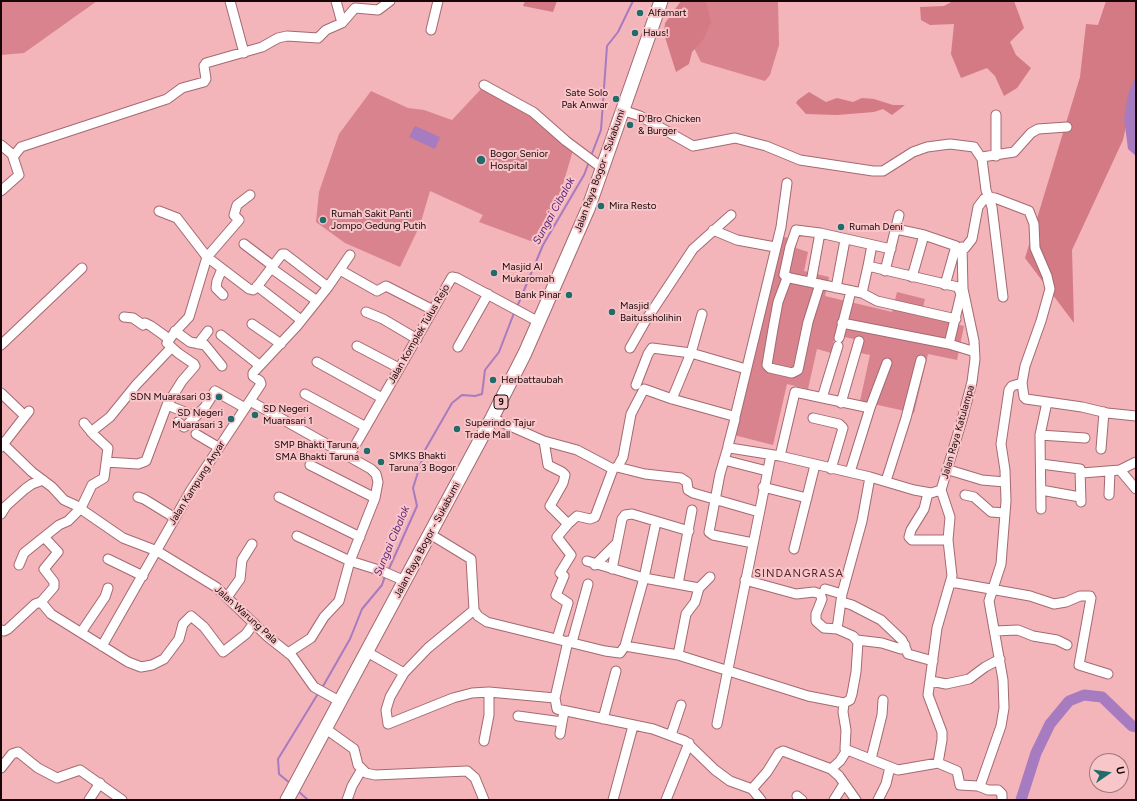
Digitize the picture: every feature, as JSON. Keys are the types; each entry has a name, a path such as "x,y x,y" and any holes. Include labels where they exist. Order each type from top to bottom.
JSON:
{"highway":[{"name":"Jalan Raya Bogor - Sukabumi","path":"291,792 368,652 492,418 539,322 588,209 593,161 622,110 660,1"}],"street":[{"path":"230,1 244,53"},
{"path":"336,1 342,24"},
{"path":"13,155 27,144 69,133 113,116 166,99 182,88 204,82 206,79 205,63 244,53 266,45 278,38 287,36 318,38 324,31 342,24 355,8 378,10 390,1"},
{"path":"432,30 438,1"},
{"path":"484,85 532,112 566,141 593,161"},
{"path":"622,110 640,116 693,146 734,138 763,145 800,160 873,171 883,171 913,152 929,146 950,144 971,146 977,150 982,157 988,197 992,207 1003,297"},
{"path":"996,115 996,156"},
{"path":"982,157 1014,152 1031,134 1038,129 1067,127"},
{"path":"1,145 13,155 19,175 1,191"},
{"path":"753,543 710,533 709,530 724,460 781,227 787,183"},
{"path":"91,432 110,417 170,344 175,331 189,317 207,258 239,220 234,215 237,205 250,195"},
{"path":"896,229 924,235 965,248 972,239 978,207 988,197"},
{"path":"988,197 1021,207 1030,212 1034,227 1035,248 1049,282 1048,300 1025,366 1022,383 1022,393 1025,398 1136,416"},
{"path":"159,210 177,218 207,258 248,289 253,290 258,286 280,256 285,254 328,287"},
{"path":"630,348 696,244 731,215"},
{"path":"885,270 896,229 898,215"},
{"path":"713,230 737,240 775,247"},
{"path":"820,233 816,283 798,370 792,373 770,368 767,365 773,329 778,302 787,278 784,275 795,231 799,230 820,233 890,249"},
{"path":"912,277 924,235"},
{"path":"836,288 846,240"},
{"path":"244,244 317,301"},
{"path":"862,293 872,245"},
{"path":"945,284 959,247"},
{"name":"Jalan Raya Katulampa","path":"728,447 780,456 831,469 850,472 928,493 941,490 949,470 972,382 976,354 963,293 959,247"},
{"path":"221,335 259,365 281,344 317,301 350,255"},
{"path":"868,266 957,286 961,290 956,319 949,344"},
{"path":"1,346 82,268"},
{"path":"222,269 216,288 223,295"},
{"path":"340,270 377,292 386,286 433,310"},
{"name":"Jalan Komplek Tulus Rejo","path":"348,456 453,277 506,303 539,322"},
{"path":"787,278 862,293 877,301 956,319"},
{"path":"258,286 301,320"},
{"path":"822,398 839,342 842,323 851,291"},
{"path":"458,347 488,294"},
{"path":"366,312 383,319 416,340"},
{"path":"672,399 691,354 702,314"},
{"path":"106,462 138,464 144,462 152,446 167,405 182,380 195,365 151,326 145,323 143,325 133,318 124,317"},
{"path":"842,323 949,344 972,351"},
{"path":"252,324 281,344"},
{"path":"175,331 186,340 208,348 222,366"},
{"path":"198,344 208,331"},
{"path":"841,403 859,341"},
{"path":"357,346 399,368"},
{"path":"636,385 651,348 691,354 746,369"},
{"path":"886,481 906,418 921,360"},
{"path":"317,362 382,398"},
{"path":"850,472 870,408 887,363"},
{"name":"Jalan Kampung Anyar","path":"102,646 175,518 218,447 261,383 253,375 259,365"},
{"path":"980,786 1002,721 1004,694 1000,659 989,605 1001,564 1005,513 1005,482 1001,444 1009,390 1012,386 1022,383"},
{"path":"557,639 568,602 556,594 564,576 560,573 571,555 556,537 577,516 590,520 595,517 615,468 625,450 631,414 643,389 672,399 726,413 735,417"},
{"path":"178,422 186,426 205,407 214,391 247,405 348,456 371,469 376,474 378,482 375,498 350,561 339,601 324,617 311,638 288,653"},
{"path":"780,456 795,392 870,408"},
{"path":"1,393 27,413 2,444"},
{"path":"305,394 366,427"},
{"path":"1041,509 1040,435 1047,402"},
{"path":"167,405 195,416"},
{"path":"1101,449 1104,412"},
{"path":"492,418 544,440 578,450 615,468 681,478 687,482 689,491 759,512"},
{"path":"813,418 839,424 843,428 831,469"},
{"path":"19,565 24,553 59,525 68,521 81,508 92,486 104,478 108,448 91,432 84,422"},
{"path":"196,434 218,447"},
{"path":"1040,435 1085,438"},
{"path":"544,440 548,465 565,475 563,483 550,506 568,524"},
{"name":"Jalan Warung Pala","path":"2,444 64,500 81,508 123,538 157,551 212,584 288,653 308,680 320,691 341,702"},
{"path":"717,724 763,488 771,455"},
{"path":"724,460 767,471"},
{"path":"1082,473 1115,471 1136,462"},
{"path":"1041,464 1080,469 1082,473 1081,500 1041,490"},
{"path":"310,465 375,498"},
{"path":"794,549 815,465"},
{"path":"949,470 982,480 1005,482"},
{"path":"1115,471 1136,489"},
{"path":"1109,495 1115,471"},
{"path":"837,629 842,598 862,521 870,477"},
{"path":"1,514 6,506 25,489 32,484 43,480"},
{"path":"763,488 807,498"},
{"path":"938,763 942,736 940,724 928,700 937,628 951,582 948,540 950,517 941,490"},
{"path":"928,493 924,509 911,530 909,537 912,540 948,540"},
{"path":"965,495 974,497 991,512 1005,513"},
{"path":"138,497 175,518"},
{"path":"279,497 360,537"},
{"path":"678,584 692,510"},
{"path":"612,569 622,519 625,515 632,514 689,531"},
{"path":"430,534 471,559 474,610 480,618 492,624 620,653 625,646 644,578 656,522"},
{"path":"297,536 350,561 387,573 405,582"},
{"path":"1,630 4,631 8,629 35,604 41,602 54,585 44,569 58,553 44,537"},
{"path":"618,543 591,563 644,578 699,588"},
{"path":"227,597 241,578 242,560 252,544"},
{"path":"108,559 143,576"},
{"path":"678,655 686,614 695,602 699,588 710,577"},
{"path":"745,580 796,594 814,592 820,594 822,599 816,614 816,621 824,628 837,629 857,640 882,643 901,649 905,646"},
{"path":"951,582 1030,596 1057,605 1080,596 1090,596 1091,598 1079,665 1108,674"},
{"path":"588,584 570,641 555,698 556,708 564,712 652,729 689,743 715,770 730,781 752,789 761,800"},
{"path":"82,632 105,597 108,588"},
{"path":"825,589 852,605 877,617 899,637 905,646 907,653 911,656 933,661"},
{"path":"41,602 47,611 102,646 141,667 152,665 164,659 179,639 183,624 191,616 204,627 223,652 246,634 254,623"},
{"path":"474,610 428,648 404,673 390,697 386,710 388,724 453,698 472,693 489,692 555,698"},
{"path":"995,631 1018,630 1033,636 1057,640 1066,645"},
{"path":"625,646 678,655 808,696 844,703 850,700 852,694 856,672 857,640"},
{"path":"368,652 404,673"},
{"path":"931,681 946,684 969,679 982,668 1000,659"},
{"path":"603,719 616,671"},
{"path":"484,741 489,715 489,692"},
{"path":"871,759 882,715 883,700"},
{"path":"844,703 843,712 846,730 844,745 847,750 900,770 938,763 957,772 960,786 980,786 986,789 1000,791 1002,794 1002,800"},
{"path":"671,735 681,705"},
{"path":"560,734 564,712"},
{"path":"518,716 562,722"},
{"path":"613,800 633,726"},
{"path":"326,729 354,749 358,765 369,774 467,771 475,778 484,800"},
{"path":"666,800 689,743"},
{"path":"831,769 840,762 847,750"},
{"path":"752,789 767,772 780,751 831,769 856,800"},
{"path":"2,763 12,754 18,752 51,776 62,778 78,770 100,783 122,800"},
{"path":"878,800 887,781 890,767"},
{"path":"347,800 352,786 362,769"},
{"path":"89,800 100,783"},
{"path":"834,800 844,784"}],"shaded area":[{"path":"1,1 97,1 24,53 1,55"},
{"path":"525,1 557,1 553,12 523,6"},
{"path":"681,1 706,1 711,22 703,40 692,52 689,64 676,72 664,34 665,23"},
{"path":"706,1 778,1 779,45 770,75 765,81 701,62 694,48 701,14"},
{"path":"953,1 1014,1 1024,28 1010,42 1016,55 1031,68 1017,88 1004,96 995,76 987,68 961,78 951,54 954,24 930,25 921,20 920,7 944,6"},
{"path":"1106,1 1136,1 1136,81 1123,140 1072,250 1074,323 1025,258 1080,77 1086,24 1098,25"},
{"path":"1136,75 1136,156 1128,149 1124,118 1128,95"},
{"path":"482,88 532,114 574,147 552,221 536,243 479,222 483,215 430,191 420,225 400,267 345,243 316,222 319,192 339,134 371,91 408,108 424,110 452,120"},
{"path":"809,92 826,102 837,98 853,102 862,98 874,99 893,105 905,105 892,115 883,109 874,112 837,115 806,114 796,103"},
{"path":"415,126 440,137 435,149 409,137"},
{"path":"780,236 797,240 796,248 808,252 804,271 829,277 825,296 892,312 897,292 925,299 921,316 964,326 957,360 928,354 914,413 860,401 870,355 860,353 863,341 835,335 831,353 817,349 808,389 787,384 773,445 734,435"}],"waterway":[{"name":"Sungai Cibalok","path":"591,156 601,130 607,46 618,32 633,1"},
{"name":"Sungai Cibalok","path":"517,307 543,245 584,175 589,162"},
{"name":"Sungai Cibalok","path":"388,571 417,506 413,488 425,450 452,403 462,395 475,396 482,394 485,370 499,352 514,313"},
{"name":"Sungai Cibalok","path":"322,688 350,639 362,609 382,585 385,576"},
{"name":"Sungai Cibalok","path":"291,784 279,774 278,759 319,692"},
{"path":"1021,800 1036,753 1050,724 1069,701 1084,695 1102,697 1132,726 1136,727"},
{"name":"Sungai Cibalok","path":"297,790 308,800"}],"place":[{"name":"Alfamart","path":"640,13"},
{"name":"Haus!","path":"635,33"},
{"name":"Sate Solo Pak Anwar","path":"616,99"},
{"name":"D'Bro Chicken & Burger","path":"630,125"},
{"name":"Bogor Senior Hospital","path":"481,160"},
{"name":"Mira Resto","path":"601,206"},
{"name":"Rumah Sakit Panti Jompo Gedung Putih","path":"323,220"},
{"name":"Rumah Deni","path":"841,227"},
{"name":"Masjid Al Mukaromah","path":"494,273"},
{"name":"Bank Pinar","path":"569,295"},
{"name":"Masjid Baitussholihin","path":"612,312"},
{"name":"Herbattaubah","path":"493,380"},
{"name":"SDN Muarasari 03","path":"219,397"},
{"name":"SD Negeri Muarasari 1","path":"255,415"},
{"name":"SD Negeri Muarasari 3","path":"231,419"},
{"name":"Superindo Tajur Trade Mall","path":"457,429"},
{"name":"SMP Bhakti Taruna, SMA Bhakti Taruna","path":"367,451"},
{"name":"SMKS Bhakti Taruna 3 Bogor","path":"381,462"}],"district":[{"name":"SINDANGRASA","path":"799,574"}]}
